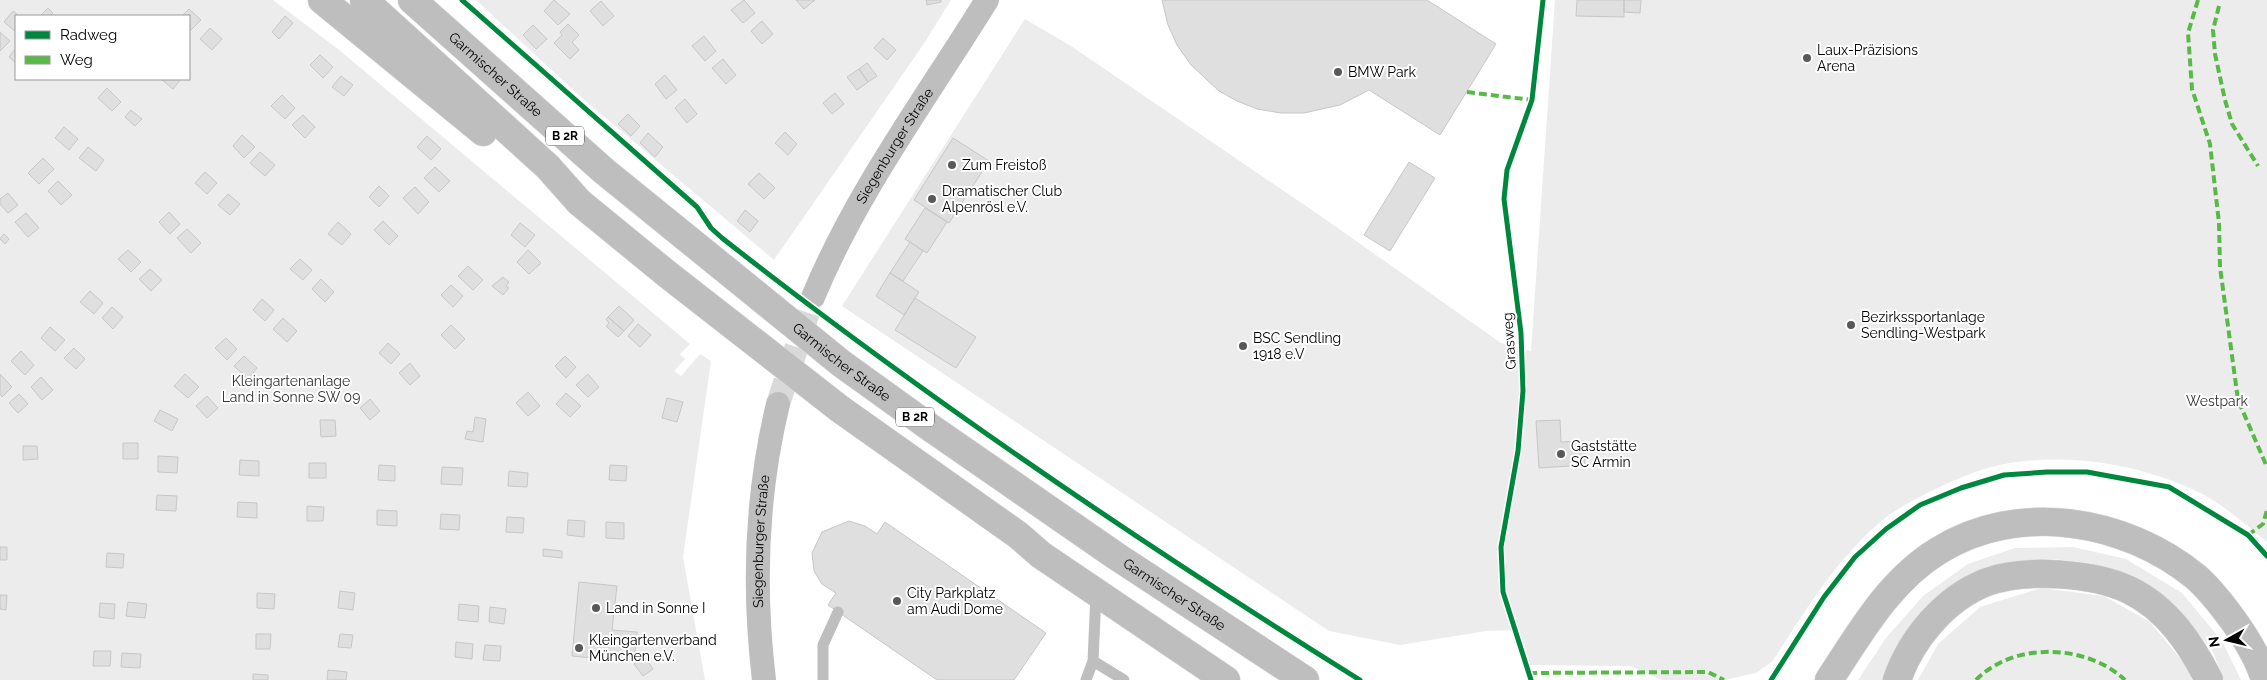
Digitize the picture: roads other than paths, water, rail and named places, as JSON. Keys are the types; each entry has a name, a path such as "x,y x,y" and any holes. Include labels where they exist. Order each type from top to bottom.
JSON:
{"highway":[{"path":"322,0 539,178 579,202"},
{"name":"B 2R","path":"364,0 548,167 579,202 734,328 832,403 1018,534 1041,555 1226,680"},
{"name":"Garmischer Straße","path":"412,0 604,171 842,364 1091,539 1305,680"},
{"path":"1829,680 1872,615 1909,571 1937,551 1963,536 1993,527 2026,522 2054,522 2113,531 2169,557 2197,578 2219,602 2245,636 2265,680"},
{"path":"1896,680 1903,661 1924,629 1958,598 1988,582 2050,574 2077,576 2130,590 2157,609 2178,629 2195,653 2209,680"}],"street":[{"name":"Siegenburger Straße","path":"812,297 826,265 859,205 987,0"},
{"name":"Siegenburger Straße","path":"764,680 759,638 757,584 759,522 766,465 778,404"}],"lane":[{"path":"1086,680 1093,661 1096,593"},
{"path":"823,680 823,645 838,612"},
{"path":"1093,661 1124,680"}],"tunnel":[{"path":"778,404 813,297"}],"place":[{"name":"Laux-Präzisions Arena","path":"1807,58"},
{"name":"BMW Park","path":"1338,72"},
{"name":"Zum Freistoß","path":"952,165"},
{"name":"Dramatischer Club Alpenrösl e.V.","path":"932,199"},
{"name":"Bezirkssportanlage Sendling-Westpark","path":"1851,325"},
{"name":"BSC Sendling 1918 e.V","path":"1243,346"},
{"name":"Gaststätte SC Armin","path":"1561,454"},
{"name":"City Parkplatz am Audi Dome","path":"897,601"},
{"name":"Land in Sonne I","path":"596,608"},
{"name":"Kleingartenverband München e.V.","path":"579,648"}],"park label":[{"name":"Kleingartenanlage Land in Sonne SW 09","path":"291,390"},
{"name":"Westpark","path":"2217,401"}]}
